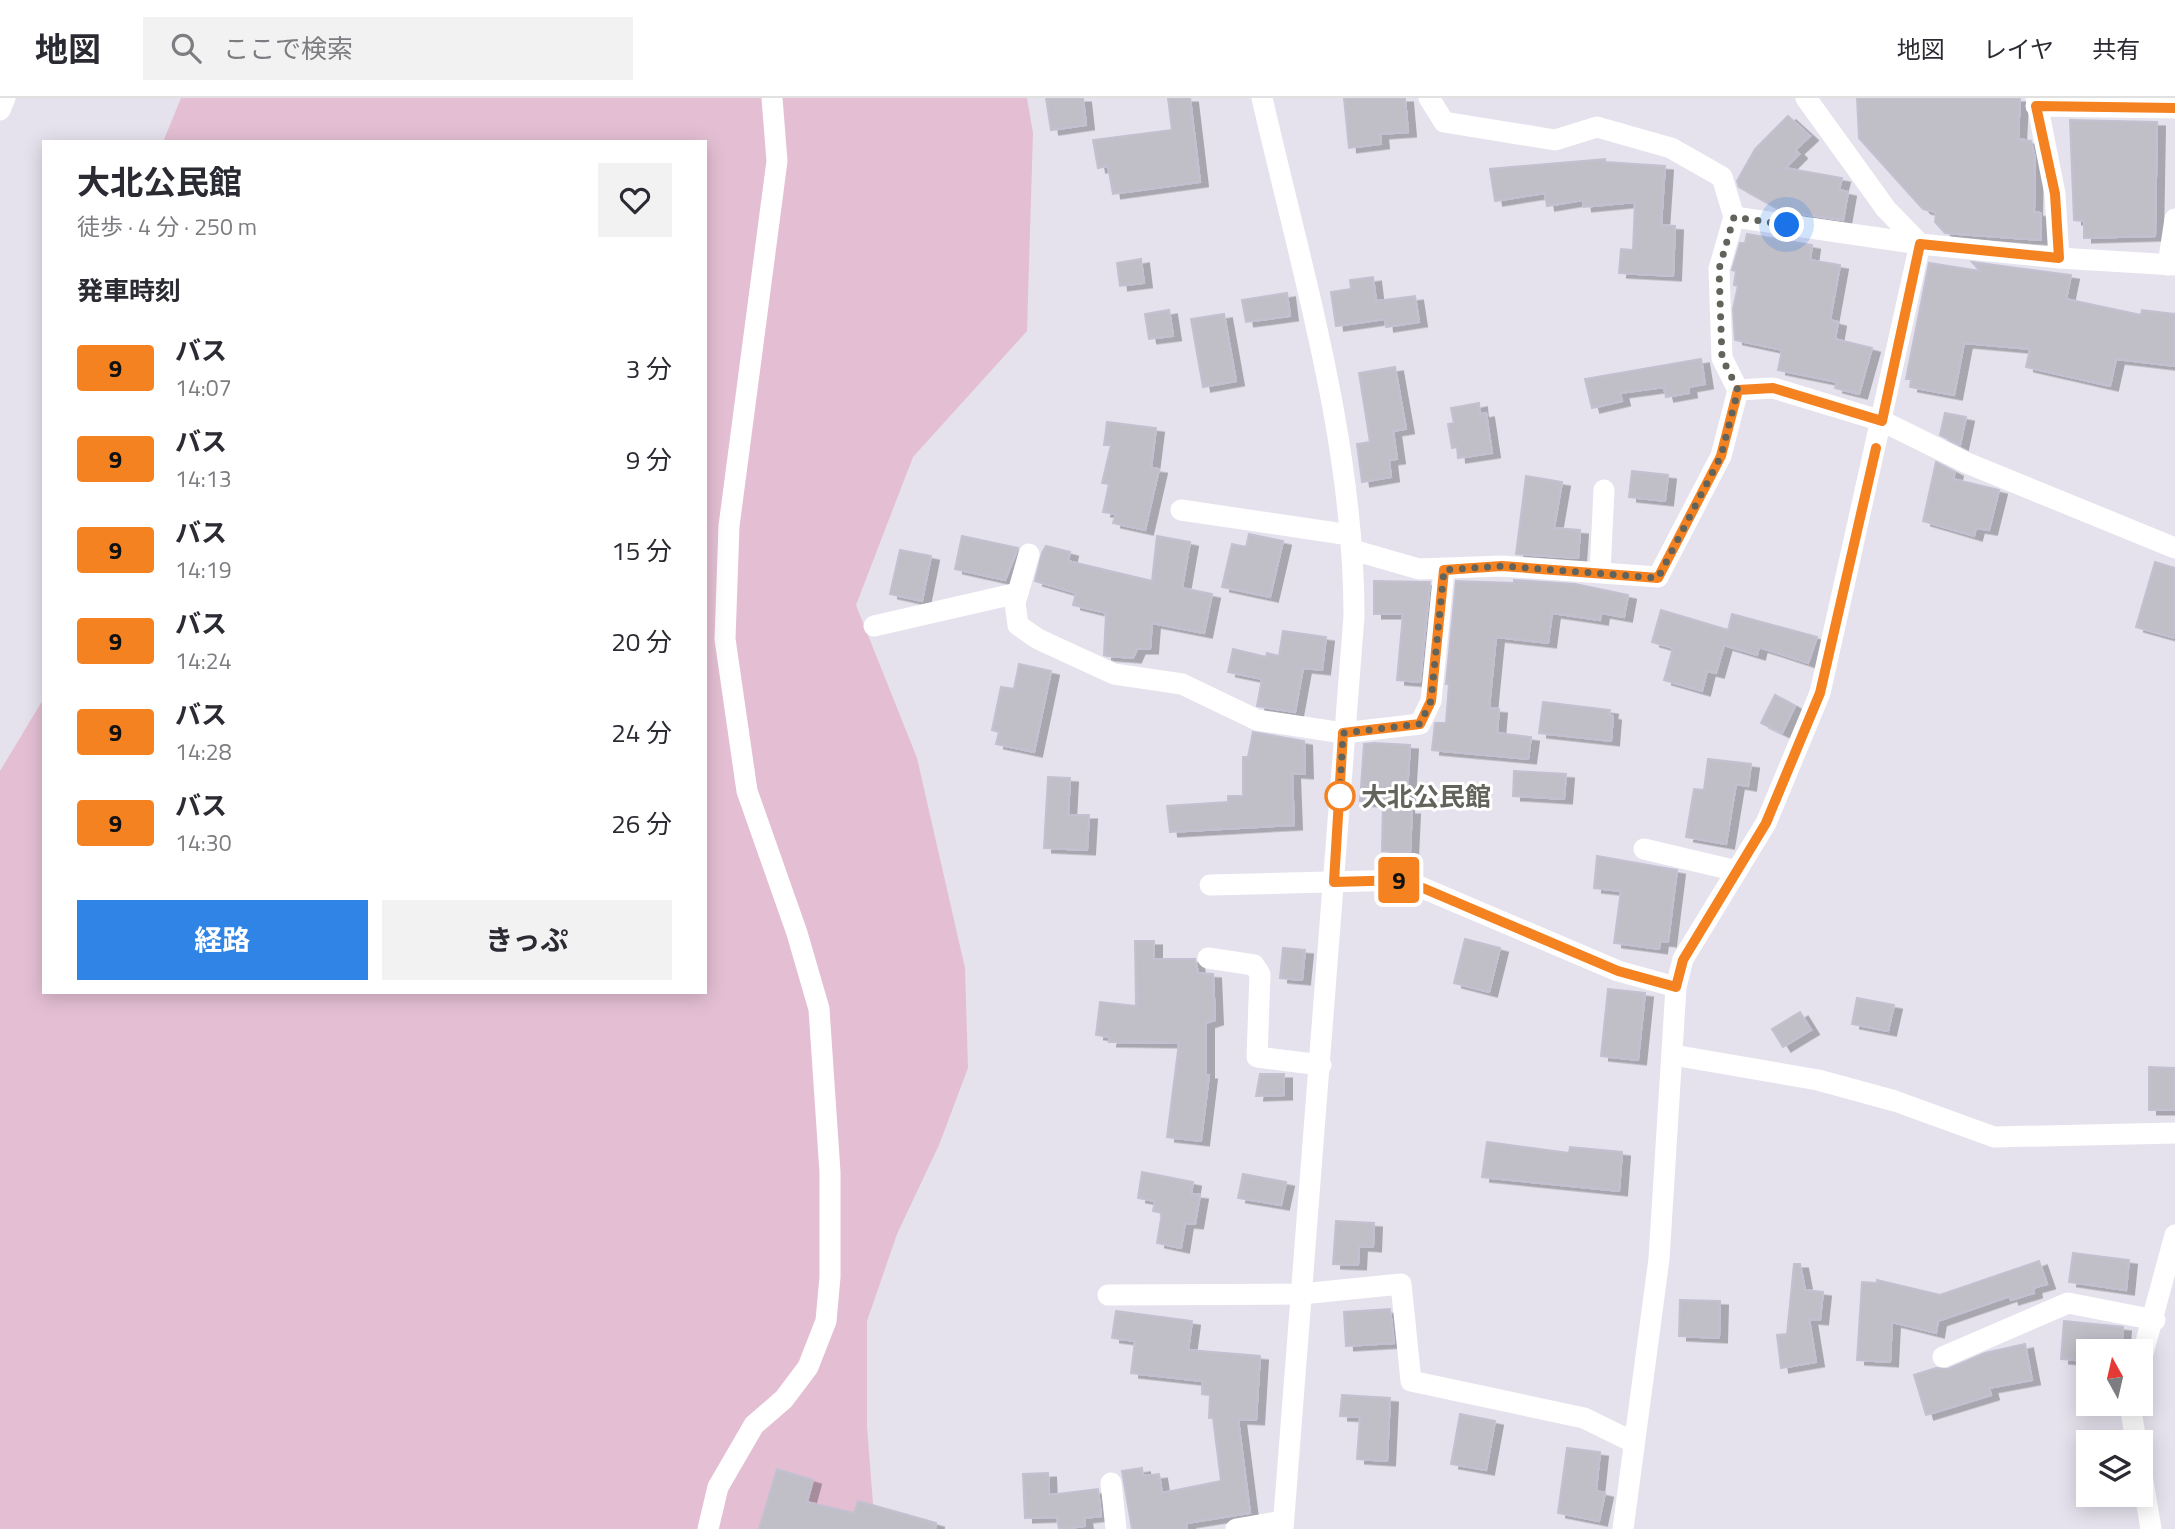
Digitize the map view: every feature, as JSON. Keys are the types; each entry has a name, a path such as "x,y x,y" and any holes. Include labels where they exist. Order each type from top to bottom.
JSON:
{"street":[{"path":"0,110 5,98"},
{"path":"708,1529 718,1487 754,1425 784,1399 808,1367 826,1321 830,1277 830,1172 819,1009 797,933 747,791 725,639 729,526 777,161 772,98"},
{"path":"1236,1529 1283,1525 1354,616 1352,542 1335,417 1262,98"},
{"path":"1181,510 1352,542 1419,569 1502,566 1658,578 1721,456 1738,390 1722,358 1719,269 1734,217 1722,177 1671,148 1597,127 1555,140 1444,122 1429,98"},
{"path":"1806,98 1886,209 1920,244"},
{"path":"2059,258 2055,194 2036,102 2175,108"},
{"path":"1734,217 1920,244 2059,258 2171,265 2175,219"},
{"path":"1623,1529 1659,1259 1674,1055 1676,987 1683,960 1766,823 1820,693 1920,244"},
{"path":"1738,390 1773,388 1882,421 1967,463 2175,548"},
{"path":"1600,572 1604,490"},
{"path":"1029,554 1015,603 1018,625 1038,639 1114,674 1182,684 1257,720 1343,733 1420,724 1431,701 1444,570"},
{"path":"874,626 1018,593"},
{"path":"1644,849 1737,871"},
{"path":"1210,886 1404,880 1618,971 1676,987"},
{"path":"1208,958 1254,965 1260,974 1257,1057 1321,1065"},
{"path":"1674,1055 1818,1080 1895,1101 1994,1137 2175,1133"},
{"path":"2149,1339 2175,1235"},
{"path":"1108,1295 1301,1294 1401,1284 1411,1381 1584,1418 1633,1442"},
{"path":"1943,1357 2068,1303 2155,1320"},
{"path":"1111,1483 1116,1529"},
{"path":"2147,1507 2151,1529"}],"shaded area":[{"path":"181,98 1027,98 1033,133 1027,331 913,457 856,605 917,758 965,968 968,1068 939,1145 897,1234 867,1321 867,1427 875,1529 0,1529 0,771 42,701 42,994 707,994 707,140 164,140"}],"building":[{"path":"1046,98 1083,98 1086,125 1051,130"},
{"path":"1168,98 1190,98 1200,182 1113,194 1108,166 1098,168 1093,140 1172,130"},
{"path":"1344,98 1405,98 1408,132 1380,134 1381,144 1349,148"},
{"path":"1857,98 2020,98 2018,139 2031,141 2035,158 2034,212 2041,213 2041,240 1945,233 1935,222 1936,212 1923,209 1859,138"},
{"path":"1788,116 1810,136 1795,150 1799,154 1785,168 1842,178 1839,190 1848,192 1843,220 1782,211 1739,187 1737,181 1755,149"},
{"path":"2070,120 2157,122 2155,236 2084,238 2084,221 2074,220"},
{"path":"1605,159 1605,162 1665,166 1661,225 1675,226 1673,276 1619,273 1621,249 1633,250 1635,202 1584,207 1583,200 1547,206 1545,193 1495,201 1490,169"},
{"path":"1747,234 1812,245 1810,260 1840,265 1830,320 1838,322 1835,339 1872,348 1859,394 1835,388 1837,382 1778,370 1782,350 1735,340 1733,309 1738,286 1734,285 1736,271 1732,270 1740,243 1745,243"},
{"path":"1141,259 1144,283 1120,286 1117,263"},
{"path":"1972,262 2071,275 2066,299 2141,315 2142,310 2175,314 2175,366 2116,359 2110,386 2026,367 2030,349 1964,343 1954,395 1910,387 1911,379 1906,379 1929,263 1980,271"},
{"path":"1373,277 1376,301 1415,296 1419,322 1386,327 1385,319 1336,326 1331,292 1351,289 1350,280"},
{"path":"1287,293 1290,316 1246,322 1242,300"},
{"path":"1169,310 1173,336 1149,339 1145,314"},
{"path":"1224,314 1236,381 1203,387 1191,319"},
{"path":"1701,359 1705,384 1688,387 1689,393 1666,397 1664,387 1620,393 1622,401 1592,408 1585,379"},
{"path":"1395,367 1406,429 1393,431 1397,459 1389,460 1391,477 1362,482 1357,444 1370,442 1359,373"},
{"path":"1479,403 1480,414 1486,413 1492,453 1458,458 1457,447 1452,448 1448,424 1454,423 1451,408"},
{"path":"1945,413 1966,417 1960,445 1940,435"},
{"path":"1107,422 1156,428 1151,468 1159,469 1145,530 1113,523 1116,514 1103,512 1109,484 1102,483 1111,445 1104,445"},
{"path":"1936,462 1955,472 1953,479 1999,490 1989,530 1976,528 1974,536 1923,521"},
{"path":"1632,471 1668,475 1665,501 1629,497"},
{"path":"1526,476 1562,482 1554,528 1580,530 1578,558 1516,554"},
{"path":"1249,534 1283,541 1270,597 1222,587 1232,544 1246,547"},
{"path":"962,536 1018,548 1005,580 955,569"},
{"path":"1157,536 1190,542 1182,588 1212,594 1204,633 1152,623 1150,649 1137,649 1133,658 1104,655 1106,613 1073,605 1076,593 1035,581 1042,553 1046,546 1070,552 1068,561 1152,581"},
{"path":"900,550 931,556 922,601 890,594"},
{"path":"2155,562 2175,568 2175,638 2136,627"},
{"path":"1514,580 1575,584 1628,595 1624,617 1601,613 1600,620 1552,613 1548,643 1496,637 1489,708 1499,709 1497,733 1531,737 1528,759 1432,750 1435,723 1446,723 1449,684 1446,684 1456,581 1514,583"},
{"path":"1374,581 1430,582 1420,682 1397,680 1403,614 1374,614"},
{"path":"1661,610 1728,630 1732,614 1817,637 1808,663 1759,647 1757,655 1724,645 1716,673 1707,671 1702,691 1664,680 1673,648 1652,642"},
{"path":"1283,631 1326,637 1322,670 1303,668 1295,712 1257,706 1262,679 1228,672 1233,649 1266,657 1267,653 1279,656"},
{"path":"1019,664 1051,671 1034,752 996,744 999,732 992,730 1001,687 1014,689"},
{"path":"1775,695 1795,706 1782,733 1761,723"},
{"path":"1543,702 1610,710 1609,715 1613,716 1611,741 1539,733"},
{"path":"1253,732 1304,741 1305,774 1292,773 1294,825 1170,832 1167,806 1228,802 1228,796 1243,796 1243,757 1248,757"},
{"path":"1364,744 1410,745 1406,810 1412,810 1410,853 1382,851 1383,803 1360,801"},
{"path":"1708,759 1751,764 1748,786 1736,784 1726,844 1686,837 1694,789 1704,790"},
{"path":"1514,771 1566,774 1564,799 1513,796"},
{"path":"1048,777 1070,778 1068,815 1089,815 1087,850 1044,848"},
{"path":"1597,856 1677,870 1668,942 1660,941 1659,949 1614,943 1621,891 1594,888"},
{"path":"1465,939 1500,948 1489,992 1454,983"},
{"path":"1135,941 1154,941 1154,959 1195,959 1198,973 1213,974 1215,1020 1206,1023 1206,1075 1209,1075 1201,1141 1167,1137 1179,1043 1109,1042 1110,1037 1096,1035 1100,1002 1136,1006"},
{"path":"1283,948 1305,950 1302,980 1280,978"},
{"path":"1608,989 1645,993 1638,1060 1601,1056"},
{"path":"1857,998 1894,1005 1888,1031 1852,1024"},
{"path":"1800,1012 1811,1030 1783,1047 1772,1029"},
{"path":"2149,1067 2175,1068 2175,1110 2149,1110"},
{"path":"1260,1074 1284,1074 1284,1095 1256,1096"},
{"path":"1487,1142 1569,1153 1570,1147 1622,1152 1619,1191 1482,1177"},
{"path":"1142,1172 1193,1182 1191,1194 1200,1195 1195,1224 1185,1223 1181,1248 1157,1243 1162,1213 1153,1211 1155,1201 1138,1198"},
{"path":"1243,1174 1286,1182 1281,1205 1238,1198"},
{"path":"1336,1221 1374,1223 1373,1247 1359,1246 1358,1265 1333,1264"},
{"path":"2073,1253 2129,1260 2126,1290 2069,1282"},
{"path":"2039,1261 2047,1284 2033,1288 2034,1293 2011,1300 2010,1296 1938,1321 1936,1333 1892,1322 1890,1362 1857,1360 1862,1282 1877,1283 1877,1280 1940,1295"},
{"path":"1794,1264 1800,1264 1805,1290 1823,1292 1820,1320 1809,1319 1816,1362 1781,1368 1777,1335 1787,1334"},
{"path":"1680,1300 1720,1301 1719,1338 1679,1336"},
{"path":"1390,1309 1394,1343 1346,1346 1344,1312"},
{"path":"1116,1311 1192,1321 1188,1350 1260,1356 1256,1420 1238,1419 1250,1513 1187,1523 1187,1529 1132,1529 1122,1471 1142,1468 1143,1476 1159,1474 1162,1493 1221,1481 1213,1418 1209,1418 1210,1395 1202,1394 1202,1381 1131,1373 1135,1341 1112,1338"},
{"path":"2064,1321 2123,1327 2122,1339 2076,1339 2076,1360 2061,1359"},
{"path":"2025,1344 2032,1380 1989,1388 1991,1395 1926,1415 1914,1375 1936,1368 1948,1369 1985,1353"},
{"path":"1342,1395 1390,1398 1387,1461 1357,1459 1360,1417 1340,1416"},
{"path":"1460,1414 1495,1421 1486,1470 1451,1464"},
{"path":"1567,1448 1600,1452 1596,1491 1605,1493 1599,1521 1558,1513"},
{"path":"777,1469 813,1480 807,1502 854,1513 858,1501 936,1523 935,1529 759,1529"},
{"path":"1048,1473 1049,1495 1098,1489 1101,1516 1084,1518 1085,1526 1063,1529 1059,1529 1057,1517 1025,1518 1023,1474"}],"bus line":[{"name":"9","path":"1876,448 1820,693 1766,823 1683,960 1676,987 1618,971 1404,880 1334,882 1343,733 1420,724 1431,701 1444,570 1502,566 1658,578 1721,456 1738,390 1773,388 1882,421 1920,244 2059,258 2055,194 2036,106 2175,108"}],"place":[{"name":"大北公民館","path":"1340,796"}],"route":[{"path":"1340,796 1339,808 1343,733 1420,724 1431,701 1444,570 1502,566 1658,578 1721,456 1738,390 1722,358 1719,269 1734,217 1787,225"}]}
